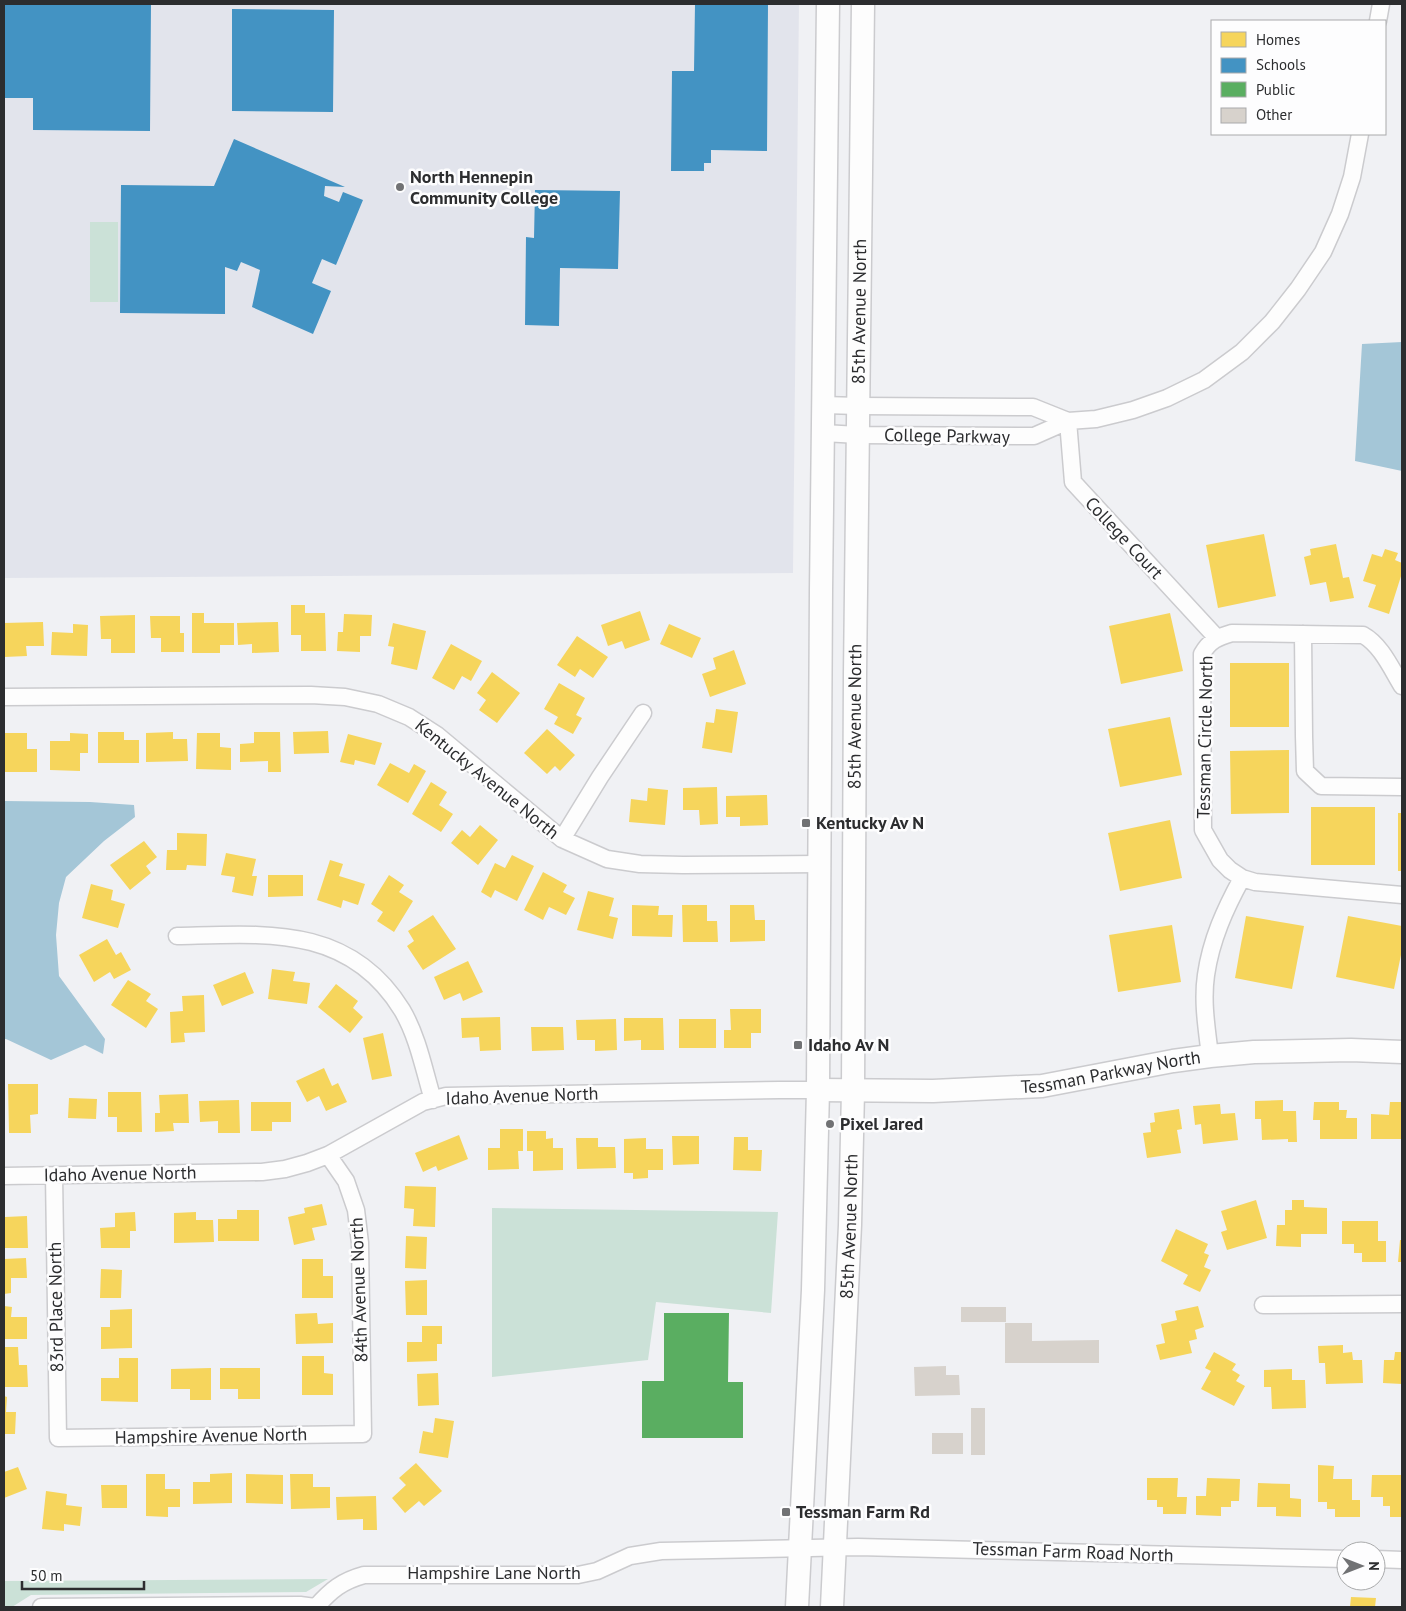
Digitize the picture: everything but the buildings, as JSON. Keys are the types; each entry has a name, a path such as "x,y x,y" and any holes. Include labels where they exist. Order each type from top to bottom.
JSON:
{"main road":[{"name":"85th Avenue North","path":"798,1607 813,1280 818,1090 828,4"},
{"name":"85th Avenue North","path":"832,1607 850,1235 853,1091 855,675 863,4"},
{"path":"862,130 876,79 876,4"},
{"name":"Tessman Parkway North","path":"818,1090 933,1091 1042,1086 1173,1061 1210,1056 1254,1052 1351,1050 1402,1052"}],"street":[{"path":"1378,20 1381,4"},
{"name":"College Parkway","path":"823,433 1034,436 1068,421 1096,419 1133,410 1167,398 1204,380 1242,352 1272,322 1298,289 1323,252 1340,214 1352,177 1360,135"},
{"name":"College Parkway","path":"823,405 1033,407 1068,421"},
{"name":"College Court","path":"1068,421 1073,482 1217,638"},
{"name":"Tessman Circle North","path":"1402,686 1372,640 1362,635 1232,633 1217,638 1207,645 1202,654 1203,830 1220,860 1242,878 1256,882 1402,895"},
{"path":"1303,634 1306,771 1321,786 1402,787"},
{"name":"Kentucky Avenue North","path":"4,697 345,696 378,704 409,717 437,735 562,839 606,858 640,864 819,864"},
{"path":"562,839 600,777 643,713"},
{"path":"1210,1056 1205,1004 1206,976 1219,924 1242,878"},
{"path":"177,936 269,934 301,939 331,948 359,964 383,986 402,1011 415,1040 433,1100"},
{"name":"Idaho Avenue North","path":"4,1176 262,1172 284,1169 307,1163 328,1154 423,1102 446,1096 470,1094 818,1090"},
{"name":"84th Avenue North","path":"328,1154 346,1181 356,1210 360,1243 363,1434"},
{"name":"83rd Place North","path":"54,1175 58,1438"},
{"path":"1263,1305 1402,1304"},
{"name":"Hampshire Avenue North","path":"58,1438 363,1434"},
{"name":"Tessman Farm Road North","path":"800,1549 939,1548 1064,1553 1336,1559"},
{"name":"Hampshire Lane North","path":"41,1607 290,1605 315,1607 346,1580 364,1575 578,1575 597,1571 630,1556 661,1550 800,1549"},
{"path":"1386,1559 1402,1560"}],"shaded area":[{"name":"North Hennepin Community College","path":"4,4 799,4 793,573 4,578"}],"green space":[{"path":"90,222 118,222 118,302 90,302"},
{"path":"492,1208 778,1212 771,1313 656,1302 648,1360 492,1377"},
{"path":"328,1579 306,1592 31,1595 12,1607 4,1607 4,1581"}],"water":[{"path":"1402,342 1402,471 1355,461 1362,344"},
{"path":"4,801 90,802 134,805 135,817 104,841 66,877 59,903 56,935 59,976 105,1039 103,1054 85,1045 51,1060 4,1039"}],"place":[{"name":"North Hennepin Community College","path":"400,187"},
{"name":"Kentucky Av N","path":"806,823"},
{"name":"Idaho Av N","path":"798,1045"},
{"name":"Pixel Jared","path":"830,1124"},
{"name":"Tessman Farm Rd","path":"786,1512"}]}
